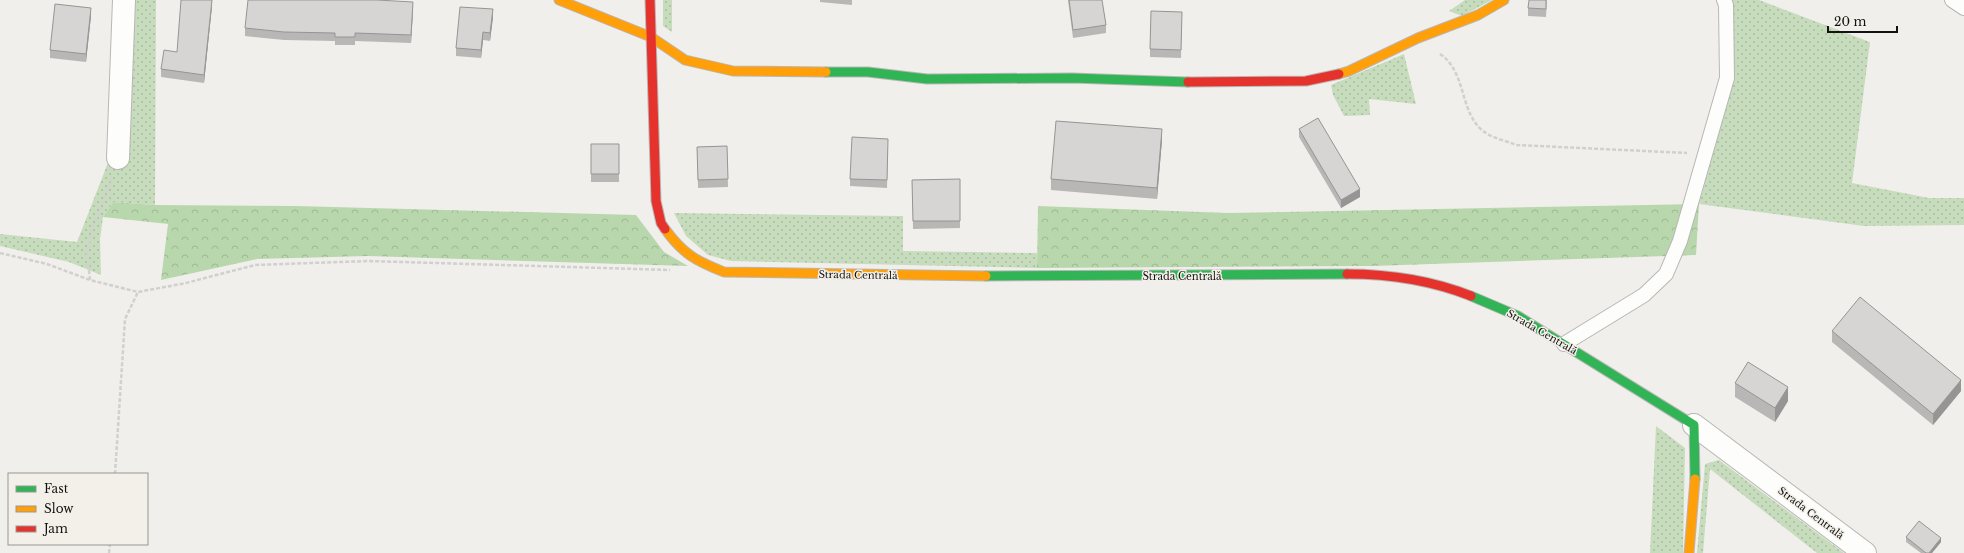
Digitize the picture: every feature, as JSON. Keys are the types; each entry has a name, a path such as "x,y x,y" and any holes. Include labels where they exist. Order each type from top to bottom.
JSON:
{"street":[{"path":"118,158 124,0"},
{"path":"559,0 651,37 685,60 733,71 868,72 927,79 1072,78 1188,82 1306,81 1329,77 1349,71 1418,38 1478,15 1504,0"},
{"name":"Strada Centrală","path":"650,0 656,201 661,223 675,243 696,261 724,272 1040,277 1359,274 1415,280 1458,291 1518,316 1694,425 1865,553"},
{"path":"1689,553 1695,476 1694,425"}],"lane":[{"path":"1564,344 1644,294 1666,274 1680,241 1728,78 1726,5 1724,0"},
{"path":"1952,0 1964,8"}],"path":[{"path":"1418,38 1444,56 1458,76 1468,110 1482,131 1501,140 1517,145 1706,154"},
{"path":"90,280 87,252 92,230 118,158"},
{"path":"0,253 47,264 90,280 138,292 186,283 255,265 368,261 677,270"},
{"path":"115,473 125,319 138,292"}],"green space":[{"path":"130,0 156,0 155,205 113,202 103,217 100,239 101,275 69,262 0,246 0,234 77,242 109,160"},
{"path":"663,0 672,0 672,32 663,26"},
{"path":"1465,0 1492,0 1462,16 1449,11"},
{"path":"1730,0 1759,0 1870,42 1852,183 1929,198 1964,198 1964,225 1864,226 1699,204 1734,77"},
{"path":"1404,54 1416,104 1369,99 1370,115 1344,116 1333,95 1331,85"},
{"path":"113,202 155,205 296,206 636,215 664,252 688,266 368,256 257,259 161,280 168,224 103,217"},
{"path":"1699,204 1696,255 1373,266 1037,268 1038,206 1228,213"},
{"path":"674,213 903,216 903,251 1037,253 1037,268 731,261 708,255 686,236"},
{"path":"1656,426 1685,448 1683,553 1650,553"},
{"path":"1719,460 1844,553 1817,553 1710,469 1703,553 1697,553 1705,464"}],"building":[{"path":"181,0 212,0 204,75 161,69 164,50 177,52"},
{"path":"248,0 377,0 413,2 411,35 355,33 355,37 335,37 335,33 284,32 245,28"},
{"path":"1069,0 1102,0 1106,25 1073,30"},
{"path":"1529,0 1546,0 1546,9 1528,8"},
{"path":"55,4 91,8 86,54 50,50"},
{"path":"460,7 493,9 490,33 483,32 481,50 456,48"},
{"path":"1151,11 1182,12 1181,50 1150,49"},
{"path":"1318,118 1360,189 1341,200 1299,129"},
{"path":"1056,121 1162,129 1157,188 1051,179"},
{"path":"852,137 888,139 887,180 850,179"},
{"path":"591,144 619,144 619,174 591,174"},
{"path":"727,146 728,179 698,180 697,147"},
{"path":"960,179 960,221 913,221 912,180"},
{"path":"1860,297 1961,380 1933,414 1832,331"},
{"path":"1748,362 1788,387 1775,408 1735,383"},
{"path":"1919,521 1941,538 1929,553 1926,553 1906,537"}],"traffic: fast":[{"path":"826,72 868,72 927,79 1072,78 1188,82"},
{"path":"986,276 1347,274"},
{"path":"1471,296 1518,316 1694,425 1695,479"}],"traffic: slow":[{"path":"559,0 651,37 685,60 733,71 826,72"},
{"path":"1339,74 1349,71 1418,38 1478,15 1504,0"},
{"path":"665,229 684,251 698,260 724,272 986,276"},
{"path":"1689,553 1695,479"}],"traffic: jam":[{"path":"650,0 656,201 661,223 665,229"},
{"path":"1188,82 1306,81 1339,74"},
{"path":"1347,274 1378,275 1410,279 1441,286 1471,296"}]}
